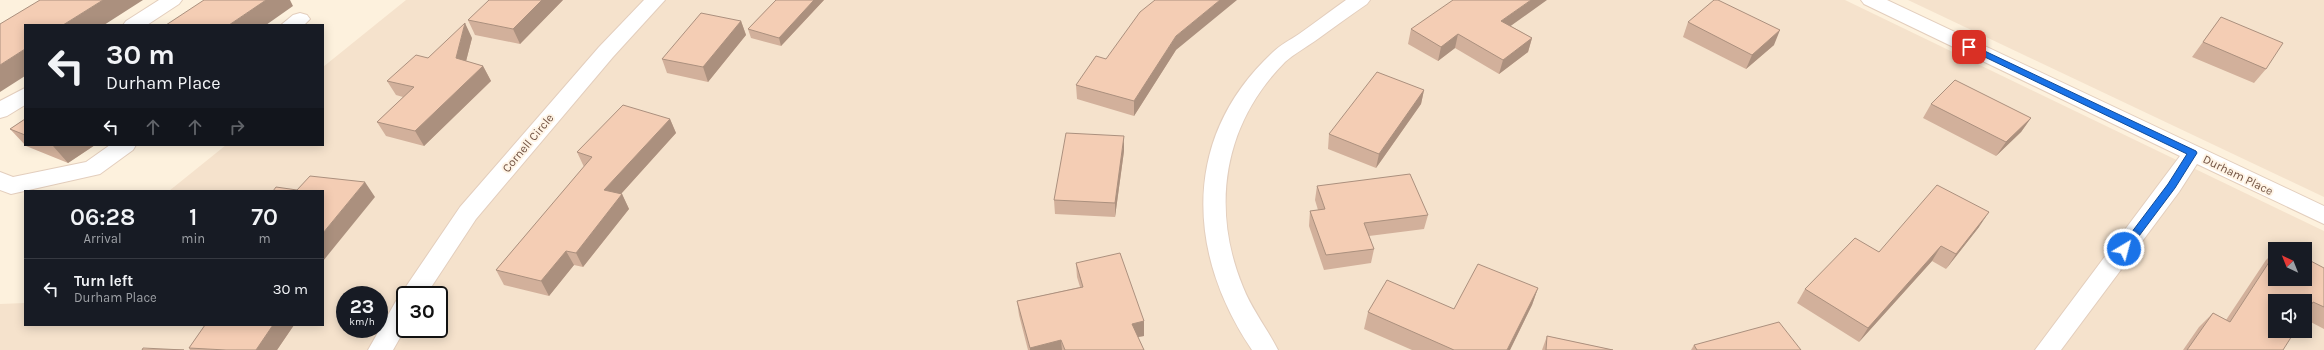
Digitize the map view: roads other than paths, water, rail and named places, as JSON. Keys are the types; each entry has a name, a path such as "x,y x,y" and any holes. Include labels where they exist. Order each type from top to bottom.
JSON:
{"street":[{"path":"135,24 172,0"},
{"name":"Cornell Circle","path":"418,286 468,213 601,58 655,0"},
{"path":"1266,350 1254,334 1232,290 1217,245 1215,202 1218,164 1235,118 1252,89 1277,58 1360,0"},
{"name":"Durham Place","path":"1871,0 2324,216"},
{"path":"0,111 24,96"},
{"path":"0,180 11,186 92,168 124,146"},
{"path":"2047,350 2171,186 2192,153"},
{"path":"380,350 396,323"}]}
